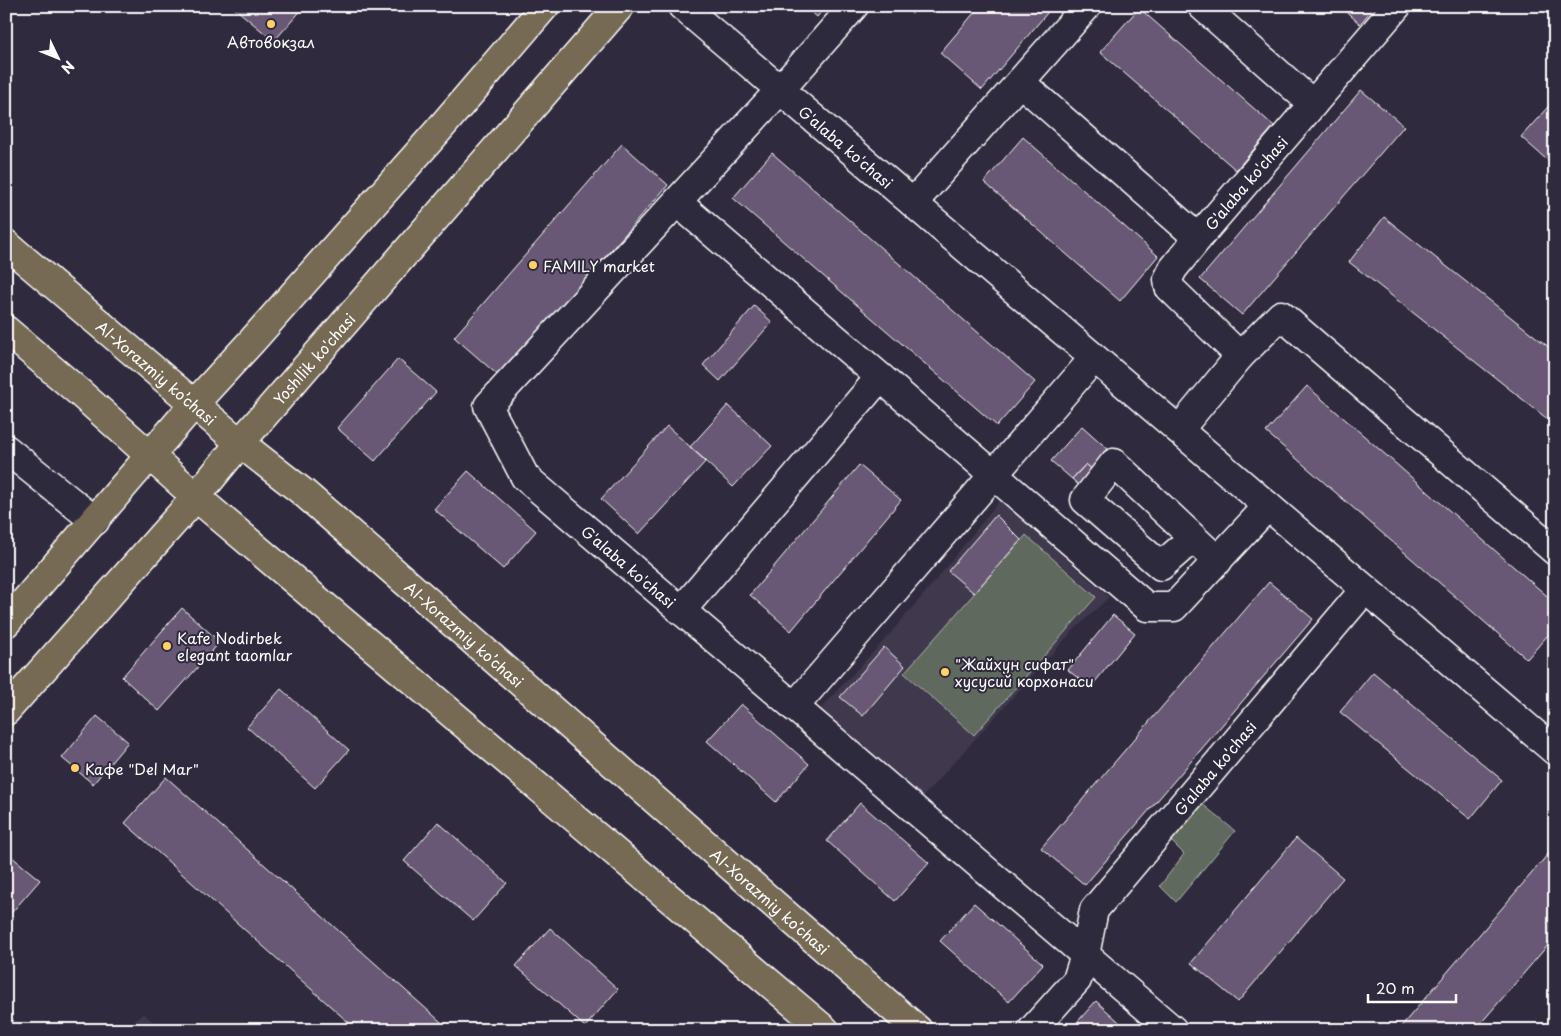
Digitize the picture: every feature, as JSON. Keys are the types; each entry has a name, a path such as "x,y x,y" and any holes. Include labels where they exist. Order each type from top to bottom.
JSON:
{"main road":[{"name":"Yoshllik ko'chasi","path":"6,711 196,497 240,443 620,6"},
{"path":"6,623 194,404 259,334 417,154 535,10"},
{"name":"Al-Xorazmiy ko’chasi","path":"6,244 240,443 304,493 918,1030"},
{"path":"6,330 196,497 825,1030"}],"street":[{"name":"G'alaba ko'chasi","path":"682,6 1555,751"},
{"path":"854,6 677,202 1147,607 1174,608 1268,506"},
{"path":"913,203 1087,6"},
{"path":"1202,6 1313,104"},
{"name":"G'alaba ko'chasi","path":"1240,356 1169,287 1168,279 1173,269 1198,238 1397,6"},
{"path":"1020,82 1198,238"},
{"name":"G'alaba ko'chasi","path":"677,202 488,406 525,477 1173,1030"},
{"path":"1179,430 1240,356 1282,315 1555,551"},
{"path":"794,707 1094,358"},
{"path":"681,611 880,377"},
{"path":"6,449 95,521"},
{"path":"1193,538 1218,561"},
{"name":"G'alaba ko'chasi","path":"1032,1030 1077,980 1085,955 1094,910 1365,589"}],"shaded area":[{"name":"\"Жайхун сифат\" хусусий корхонаси","path":"1000,500 1109,597 1070,634 921,799 820,709 888,636"},
{"path":"143,1013 162,1030 126,1030"}],"green space":[{"path":"1026,535 1096,597 974,735 904,673"},
{"path":"1200,802 1235,831 1176,902 1160,886 1184,854 1169,839"}],"building":[{"name":"Автовокзал","path":"232,6 305,6 274,41"},
{"path":"805,6 826,6 817,17"},
{"path":"903,6 919,6 912,14"},
{"path":"980,6 1053,6 982,90 940,53"},
{"path":"1340,6 1375,6 1360,24"},
{"path":"1139,8 1274,126 1236,170 1100,52"},
{"path":"1361,90 1404,126 1242,315 1200,279"},
{"path":"1555,99 1555,167 1521,137"},
{"path":"1023,137 1158,256 1120,301 984,182"},
{"path":"622,144 668,185 500,377 454,337"},
{"path":"772,153 1035,382 997,426 733,198"},
{"path":"1384,217 1555,352 1555,425 1349,262"},
{"path":"754,306 772,322 720,381 703,365"},
{"path":"398,359 436,392 375,461 337,428"},
{"path":"1307,386 1555,603 1555,627 1527,659 1266,432"},
{"path":"728,405 772,446 733,487 690,447"},
{"path":"667,426 706,461 639,534 601,499"},
{"path":"1082,426 1110,451 1093,471 1086,464 1072,479 1051,461"},
{"path":"1086,464 1097,474 1083,489 1072,479"},
{"path":"859,465 901,500 791,631 750,595"},
{"path":"468,471 536,531 503,569 434,509"},
{"path":"996,515 1021,540 974,593 948,571"},
{"path":"1269,582 1313,619 1085,885 1041,848"},
{"path":"182,608 220,642 159,711 122,677"},
{"path":"1113,615 1135,633 1090,688 1068,670"},
{"path":"884,647 905,666 863,716 840,697"},
{"path":"1373,672 1502,780 1470,819 1340,712"},
{"path":"281,689 349,750 315,788 247,727"},
{"path":"741,704 809,764 776,802 707,741"},
{"path":"97,716 128,742 93,784 62,758"},
{"path":"166,777 450,1030 357,1030 125,823"},
{"path":"860,803 929,863 895,901 827,841"},
{"path":"438,822 507,883 473,921 404,861"},
{"path":"1296,838 1343,878 1238,1002 1191,963"},
{"path":"1555,846 1555,937 1475,1030 1398,1030"},
{"path":"6,852 40,880 6,919"},
{"path":"974,903 1043,964 1009,1002 940,941"},
{"path":"550,928 618,989 585,1027 516,966"},
{"path":"1096,1001 1128,1030 1070,1030"}],"place":[{"name":"Автовокзал","path":"271,24"},
{"name":"FAMILY market","path":"533,265"},
{"name":"Kafe Nodirbek elegant taomlar","path":"167,646"},
{"name":"\"Жайхун сифат\" хусусий корхонаси","path":"945,672"},
{"name":"Кафе \"Del Mar\"","path":"75,768"}]}
